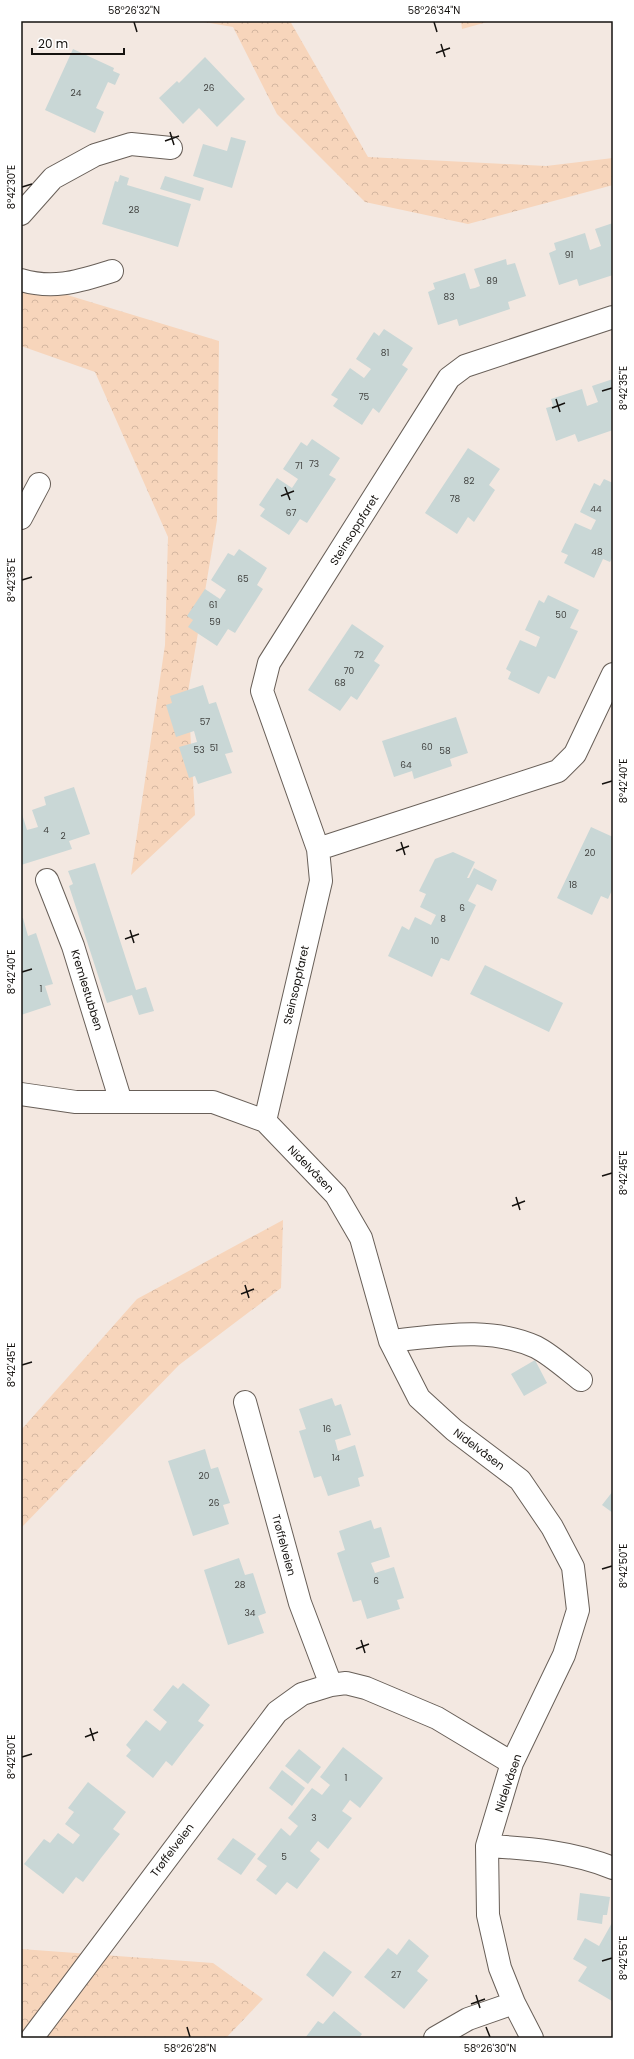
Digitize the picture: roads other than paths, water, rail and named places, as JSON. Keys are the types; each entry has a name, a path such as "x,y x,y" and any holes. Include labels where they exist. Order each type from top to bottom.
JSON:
{"street":[{"path":"21,214 53,178 95,155 130,144 171,148"},
{"path":"21,280 35,284 66,284 112,271"},
{"name":"Steinsoppfaret","path":"265,1121 321,881 318,849 262,691 269,663 449,378 465,366 613,317"},
{"path":"21,518 39,484"},
{"path":"318,849 558,771 575,754 613,674"},
{"name":"Kremlestubben","path":"48,880 73,946 121,1102"},
{"name":"Nidelvåsen","path":"21,1094 76,1102 213,1102 265,1121 336,1195 361,1238 390,1341 420,1398 454,1430 520,1480 552,1527 573,1567 578,1610 564,1656 512,1763 488,1846 488,1915 500,1968 514,2003 532,2038"},
{"path":"390,1341 464,1333 496,1335 537,1348 581,1380"},
{"name":"Trøffelveien","path":"244,1402 300,1603 330,1685"},
{"name":"Trøffelveien","path":"32,2038 277,1712 302,1694 330,1685 346,1683 366,1688 437,1718 512,1763"},
{"path":"488,1846 535,1849 592,1859 613,1868"},
{"path":"435,2038 468,2020 514,2003"}]}
